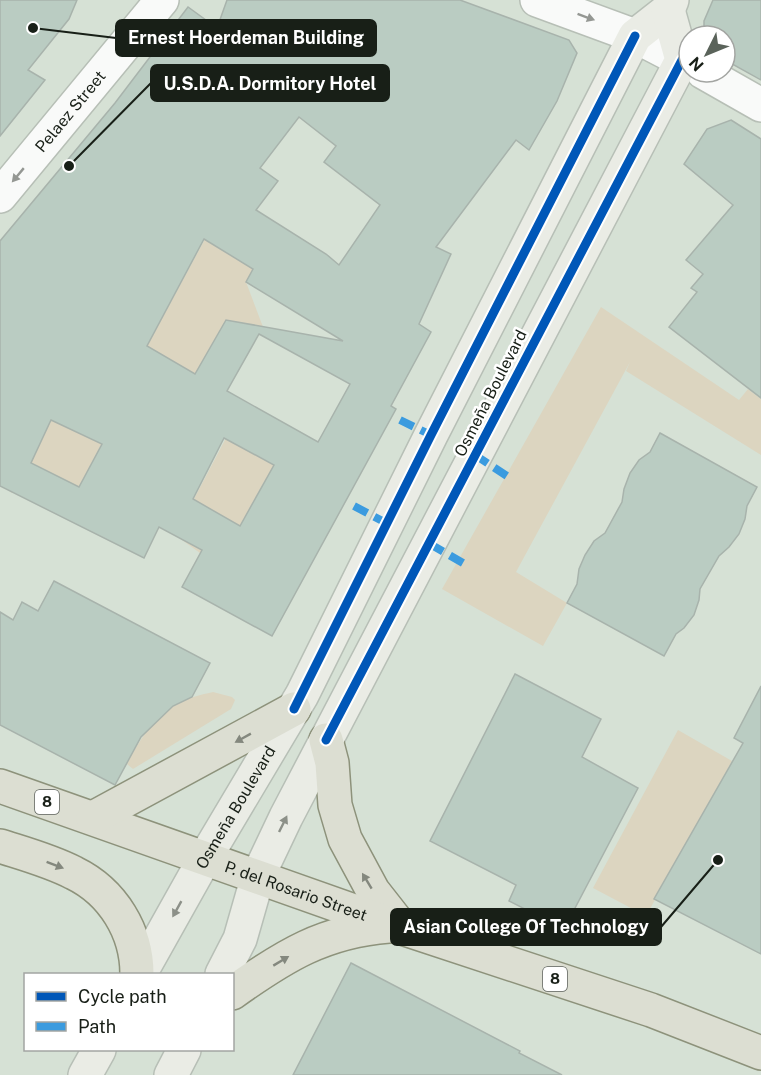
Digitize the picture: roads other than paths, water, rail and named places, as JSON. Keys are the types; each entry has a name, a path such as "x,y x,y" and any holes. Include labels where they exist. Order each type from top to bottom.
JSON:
{"main road":[{"name":"Osmeña Boulevard","path":"139,973 294,709 635,36 670,5 677,24"},
{"name":"Osmeña Boulevard","path":"223,973 240,939 258,876 326,740 682,84"},
{"path":"93,818 294,709"},
{"path":"326,740 332,763 335,805 345,839 373,891 398,927"},
{"name":"P. del Rosario Street","path":"0,786 398,927 651,1010 761,1053"},
{"path":"0,846 75,873 106,897 129,930 138,973"},
{"path":"234,992 271,967 321,940 355,930 398,927"},
{"path":"85,1075 98,1051"},
{"path":"171,1075 183,1051"}],"street":[{"name":"Pelaez Street","path":"0,196 162,0"},
{"path":"537,0 635,36 677,57"},
{"path":"725,84 761,105"}],"place":[{"name":"Ernest Hoerdeman Building","path":"33,28"},
{"name":"U.S.D.A. Dormitory Hotel","path":"69,166"},
{"name":"Asian College Of Technology","path":"718,860"}]}
